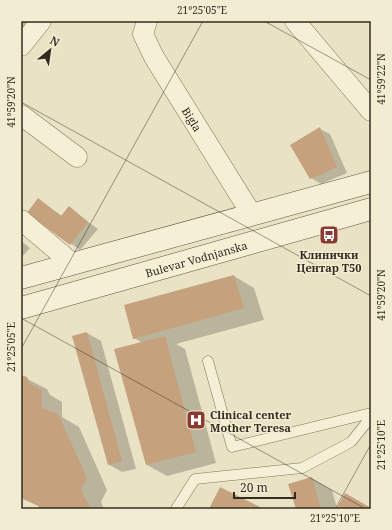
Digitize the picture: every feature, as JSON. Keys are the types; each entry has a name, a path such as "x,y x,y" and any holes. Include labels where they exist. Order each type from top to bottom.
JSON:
{"street":[{"path":"21,46 41,21"},
{"name":"Bigla","path":"147,21 143,34 154,57 252,215"},
{"path":"296,21 371,111"},
{"path":"21,115 78,157"},
{"path":"21,277 371,182"},
{"name":"Bulevar Vodnjanska","path":"21,308 371,209"},
{"path":"21,220 73,264"}],"lane":[{"path":"208,362 232,447 371,413"},
{"path":"176,509 195,479 302,468 351,442 371,417"}],"building":[{"path":"320,127 337,167 310,179 290,145"},
{"path":"38,198 61,216 69,206 88,222 70,245 27,213"},
{"path":"234,275 244,308 133,339 124,305"},
{"path":"87,332 122,461 108,465 72,336"},
{"path":"165,336 196,452 146,465 114,349"},
{"path":"21,375 27,377 30,384 42,390 42,408 58,414 87,478 81,490 91,509 38,509 39,506 23,499 21,494"},
{"path":"312,477 321,509 296,509 288,484"},
{"path":"220,487 264,509 209,509"},
{"path":"345,493 371,508 371,509 336,509"}],"place":[{"name":"Клинички Центар Т50","path":"329,235"},
{"name":"Clinical center Mother Teresa","path":"196,420"}]}
